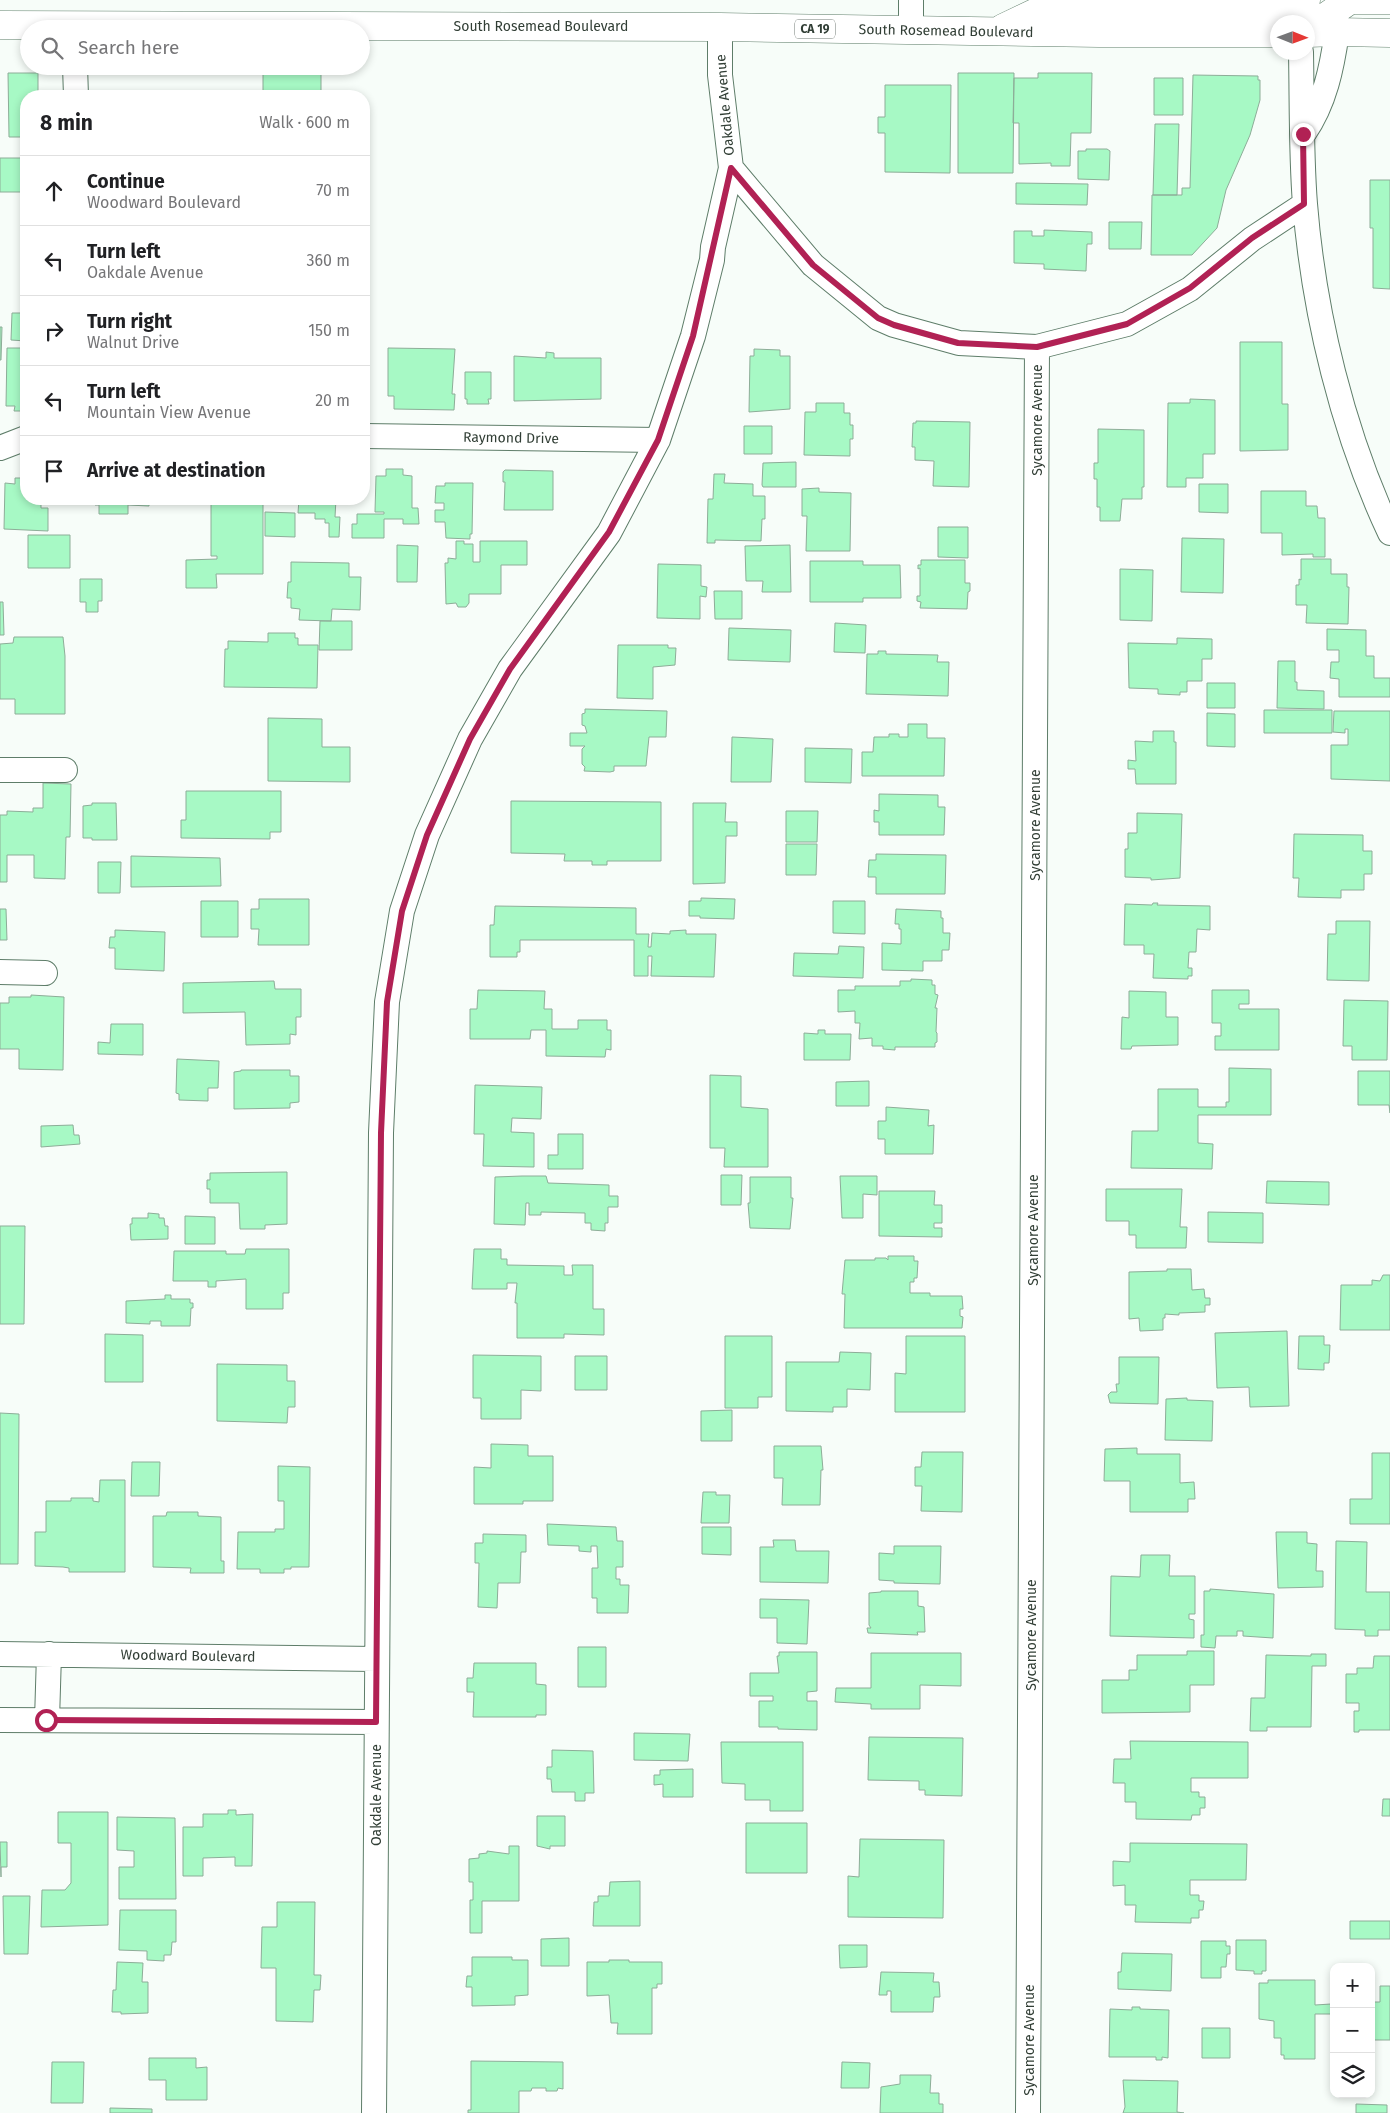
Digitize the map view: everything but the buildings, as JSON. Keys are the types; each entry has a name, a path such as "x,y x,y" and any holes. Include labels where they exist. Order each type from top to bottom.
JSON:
{"main road":[{"path":"994,31 1047,8 1298,7 1306,0"},
{"path":"1315,24 1350,0 1390,0"},
{"name":"South Rosemead Boulevard","path":"0,25 20,26"},
{"name":"South Rosemead Boulevard","path":"370,27 720,27 1270,33"},
{"path":"1315,33 1390,34"}],"street":[{"path":"910,30 911,0"},
{"name":"Oakdale Avenue","path":"374,2113 381,1133 387,1002 402,911 427,835 470,739 510,669 609,532 658,440 693,336 731,168 720,75 720,27"},
{"path":"1303,134 1316,116 1332,68 1337,32"},
{"path":"1301,60 1304,204 1316,299 1340,401 1387,519"},
{"path":"75,75 76,90"},
{"path":"731,168 813,265 878,318 894,325 958,343 1037,347 1127,324 1190,288 1252,238 1304,204"},
{"name":"Sycamore Avenue","path":"1028,2113 1037,347"},
{"name":"Raymond Drive","path":"370,436 658,440"},
{"path":"0,448 20,440"},
{"path":"0,770 65,770"},
{"path":"0,972 45,973"},
{"name":"Woodward Boulevard","path":"0,1654 376,1659"},
{"path":"46,1720 49,1654"},
{"path":"0,1720 376,1722"}],"route":[{"path":"46,1720 376,1722 381,1133 387,1002 402,911 427,835 470,739 510,669 609,532 658,440 693,336 712,260 713,247 731,168 813,265 878,318 894,325 958,343 1037,347 1127,324 1190,288 1252,238 1304,204 1303,134"}]}
